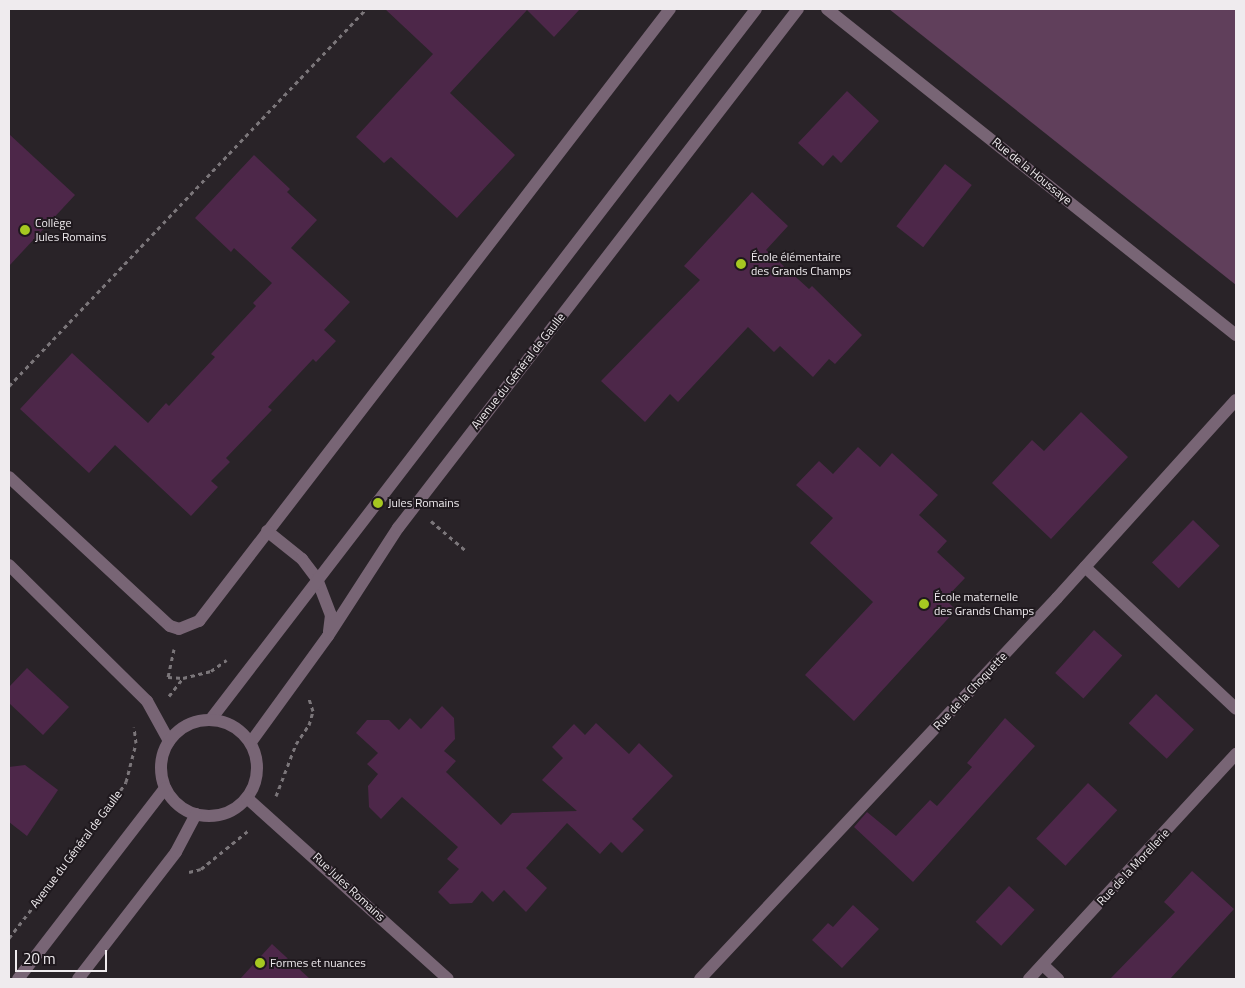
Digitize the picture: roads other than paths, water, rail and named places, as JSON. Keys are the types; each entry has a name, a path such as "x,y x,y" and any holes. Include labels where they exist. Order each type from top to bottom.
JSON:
{"street":[{"path":"9,476 170,626 179,629 192,625 205,616 267,531 670,9"},
{"path":"211,719 756,9"},
{"name":"Avenue du Général de Gaulle","path":"251,742 328,636 398,528 798,9"},
{"name":"Rue de la Houssaye","path":"826,9 1236,335"},
{"name":"Rue de la Choquette","path":"700,979 808,866 1085,568 1236,400"},
{"path":"267,531 302,558 317,579 331,615 328,636"},
{"path":"9,564 116,667 152,708 169,741"},
{"path":"1085,568 1236,709"},
{"path":"211,719 234,726 251,742 258,771 247,798 219,815 196,814 173,800 165,788 161,764 169,741 187,725 211,719"},
{"name":"Rue de la Morellerie","path":"1029,979 1236,754"},
{"path":"18,979 165,788"},
{"name":"Rue Jules Romains","path":"247,798 266,813 448,979"},
{"path":"78,979 176,852 196,814"},
{"path":"1043,964 1058,979"}],"place":[{"name":"Collège Jules Romains","path":"25,230"},
{"name":"École élémentaire des Grands Champs","path":"741,264"},
{"name":"Jules Romains","path":"378,503"},
{"name":"École maternelle des Grands Champs","path":"924,604"},
{"name":"Formes et nuances","path":"260,963"}]}
